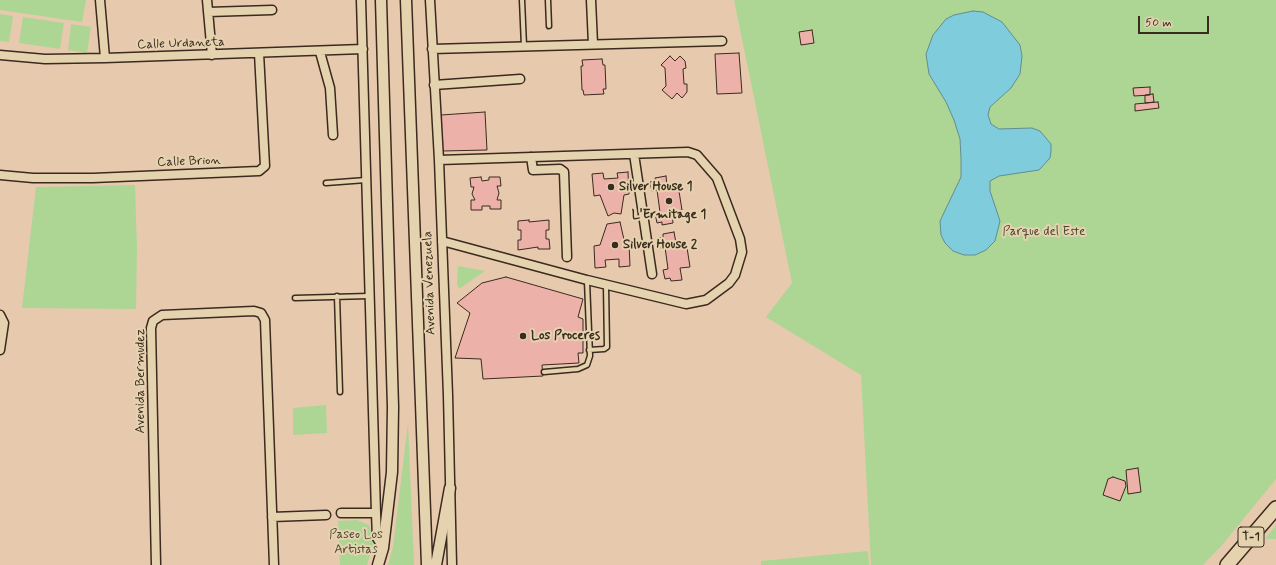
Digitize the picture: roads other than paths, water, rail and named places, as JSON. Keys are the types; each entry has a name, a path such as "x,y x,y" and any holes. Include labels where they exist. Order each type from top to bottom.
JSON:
{"main road":[{"name":"T-1","path":"1227,565 1276,509"}],"street":[{"path":"100,0 105,58"},
{"path":"207,0 212,55"},
{"path":"361,0 376,513 378,538 383,548"},
{"path":"378,565 383,548 392,472 393,407 381,0"},
{"name":"Avenida Venezuela","path":"406,0 427,565"},
{"name":"Avenida Venezuela","path":"430,0 439,160 448,395 452,565"},
{"path":"591,0 593,44"},
{"path":"208,12 272,10"},
{"path":"432,49 722,41"},
{"name":"Calle Urdaneta","path":"0,55 45,59 320,52 363,49"},
{"path":"320,52 330,88 333,135"},
{"name":"Calle Brion","path":"0,175 33,178 93,178 260,171 265,166 259,53"},
{"path":"434,85 520,79"},
{"path":"439,160 688,152 697,155 717,178 740,239 742,252 735,275 729,283 706,300 686,304 606,285 442,241"},
{"path":"634,154 652,274"},
{"path":"531,157 533,170 560,169 564,172 567,257"},
{"name":"Avenida Bermudez","path":"156,565 151,328 153,321 162,315 254,310 261,313 265,320 274,565"},
{"path":"0,315 4,323 0,350"},
{"path":"436,565 450,488"},
{"path":"341,513 376,513"},
{"path":"272,517 326,515"}],"lane":[{"path":"522,0 524,46"},
{"path":"548,0 549,26"},
{"path":"326,183 367,180"},
{"path":"544,372 578,369 587,365 589,350 587,280"},
{"path":"589,350 604,350 607,347 606,285"},
{"path":"337,296 340,392"},
{"path":"295,298 370,296"}],"water":[{"path":"973,11 983,12 1002,22 1020,45 1022,56 1020,74 1011,88 990,107 988,115 991,124 999,129 1032,128 1040,131 1051,144 1051,151 1050,158 1039,170 999,176 990,181 990,191 1000,221 995,241 986,250 975,255 964,255 953,251 945,243 941,235 940,221 961,177 960,139 946,102 929,74 926,54 933,35 946,19 954,15"}],"place":[{"name":"Silver House 1","path":"611,187"},
{"name":"L'Ermitage 1","path":"669,201"},
{"name":"Silver House 2","path":"615,245"},
{"name":"Los Proceres","path":"523,336"}],"park label":[{"name":"Parque del Este","path":"1044,232"},
{"name":"Paseo Los Artistas","path":"356,542"}]}
